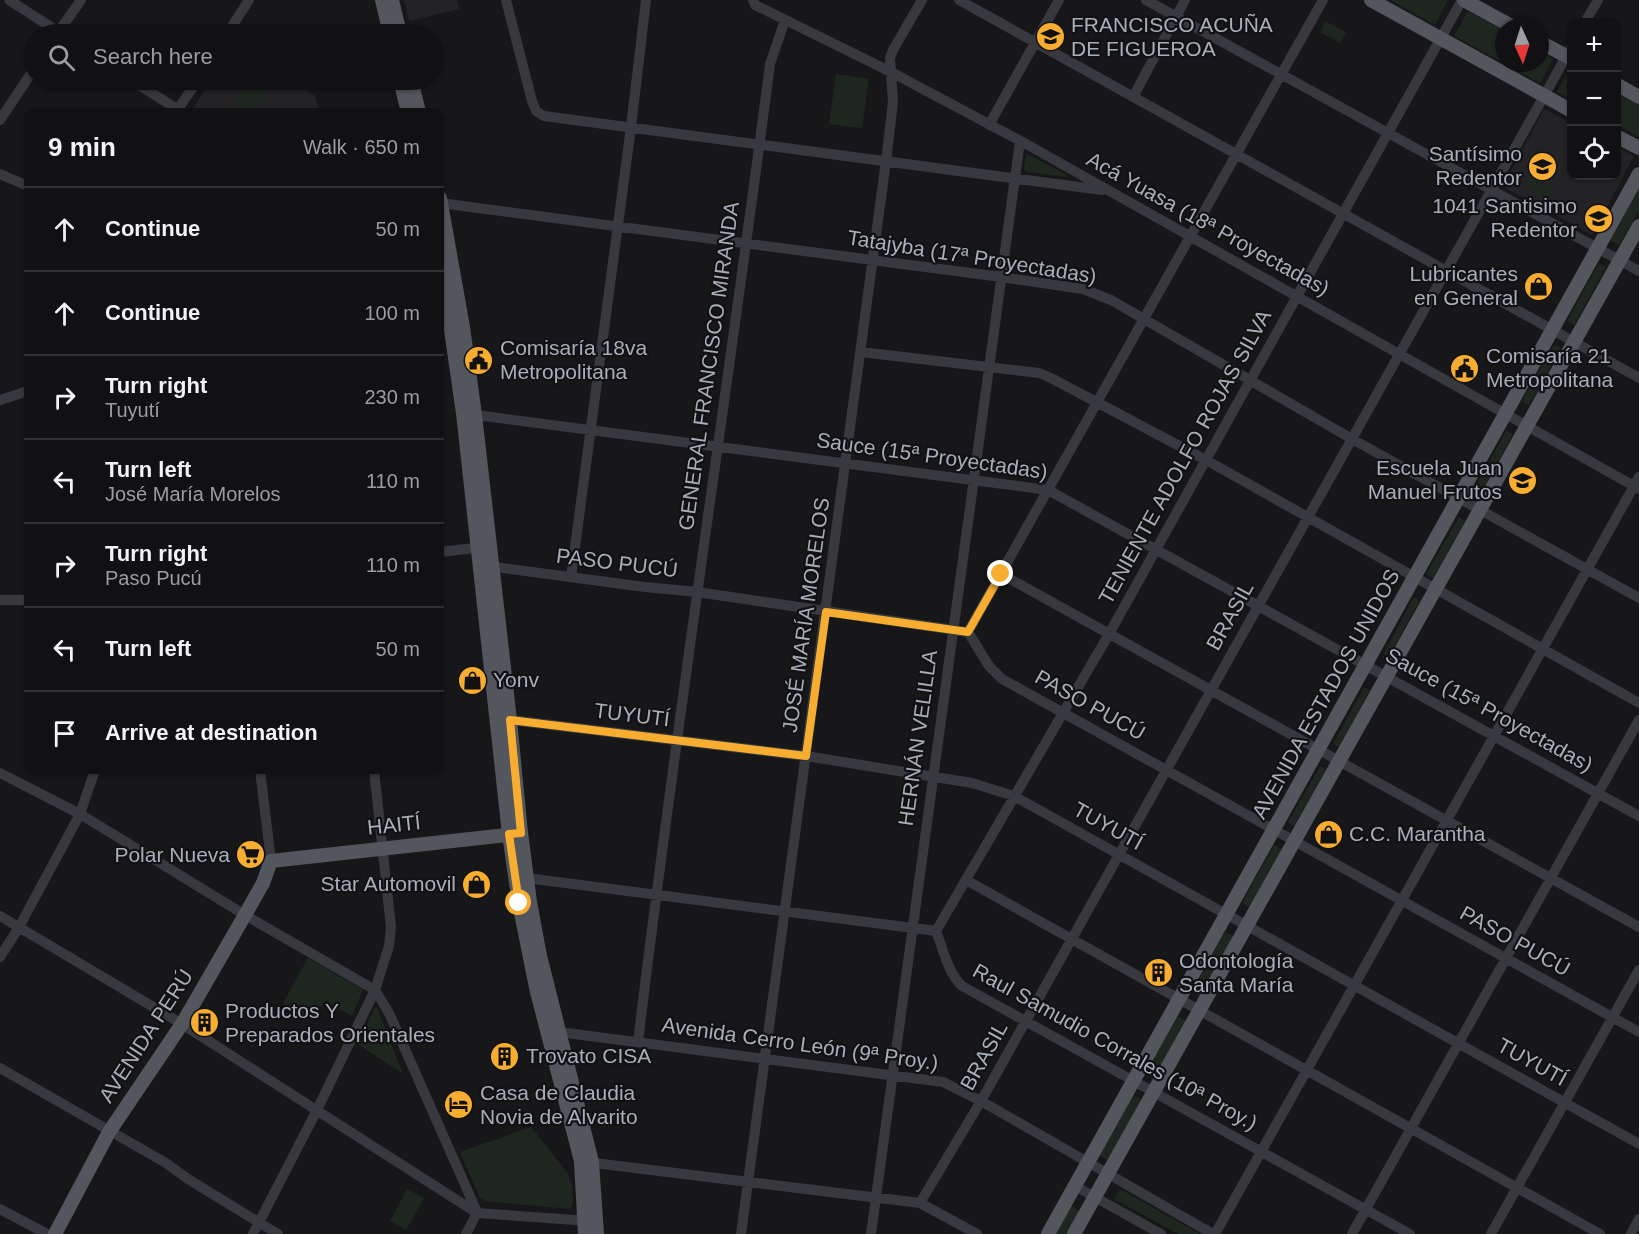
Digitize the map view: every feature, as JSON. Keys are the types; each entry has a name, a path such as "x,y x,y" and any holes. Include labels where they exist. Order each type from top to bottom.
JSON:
{"main road":[{"path":"382,0 388,24"},
{"path":"392,0 398,24"},
{"path":"1371,0 1567,108"},
{"path":"1463,0 1496,18"},
{"path":"1549,46 1567,53"},
{"path":"1621,86 1639,97"},
{"path":"402,90 407,108"},
{"path":"414,90 418,108"},
{"path":"1621,138 1639,148"},
{"name":"AVENIDA ESTADOS UNIDOS","path":"1048,1234 1639,174"},
{"path":"1074,1234 1639,226"},
{"path":"444,264 469,414 504,719 519,903 537,992 586,1162"},
{"path":"515,834 527,878 540,956 559,1032 586,1162 591,1227"},
{"name":"HAITÍ","path":"272,861 515,834"},
{"name":"AVENIDA PERÚ","path":"55,1234 109,1132 182,1024 245,915 272,861"}],"street":[{"path":"9,0 44,24"},
{"path":"65,24 81,0"},
{"path":"233,24 249,0"},
{"path":"506,0 536,111 544,116 1109,191"},
{"path":"571,578 646,0"},
{"name":"JOSÉ MARÍA MORELOS","path":"741,1234 886,161 893,102 890,58 922,0"},
{"path":"959,0 1639,378"},
{"path":"989,125 1059,0"},
{"path":"1146,0 1639,271"},
{"path":"1133,97 1185,0"},
{"path":"968,632 1323,0"},
{"name":"TENIENTE ADOLFO ROJAS SILVA","path":"936,931 1109,634 1463,0"},
{"path":"1587,18 1598,0"},
{"name":"Acá Yuasa (18ª Proyectadas)","path":"753,1 785,20 891,72 1020,141 1399,354 1637,484"},
{"name":"GENERAL FRANCISCO MIRANDA","path":"638,1042 675,740 719,447 758,144 770,64 785,20"},
{"name":"BRASIL","path":"920,1203 981,1101 1491,190 1567,59"},
{"path":"0,120 24,84"},
{"path":"146,90 173,108"},
{"path":"181,108 192,90"},
{"name":"HERNÁN VELILLA","path":"871,1234 911,927 1020,141"},
{"path":"0,174 24,184"},
{"name":"Tatajyba (17ª Proyectadas)","path":"444,203 1092,291 1144,318 1480,511 1639,598"},
{"path":"861,352 1039,373 1051,378 1206,460 1639,703"},
{"path":"0,400 24,391"},
{"name":"Sauce (15ª Proyectadas)","path":"469,414 1048,490 1639,816"},
{"path":"1214,1234 1637,484"},
{"path":"444,552 484,547"},
{"name":"PASO PUCÚ","path":"486,566 697,592 968,632 989,666 1002,679 1639,1032"},
{"path":"1001,574 1639,927"},
{"path":"0,600 24,600"},
{"name":"TUYUTÍ","path":"504,719 806,756 972,783 1014,796 1639,1144"},
{"path":"1352,1234 1639,720"},
{"path":"0,774 80,814 245,915 375,990 389,1013 477,1213"},
{"path":"0,957 19,927 80,814 94,774"},
{"path":"261,774 272,861"},
{"path":"253,1234 375,990 392,937 374,774"},
{"path":"527,878 936,931"},
{"path":"966,880 1600,1234"},
{"path":"0,915 182,1024 477,1213 591,1227"},
{"name":"Raul Samudio Corrales (10ª Proy.)","path":"936,931 957,981 962,986 1410,1234"},
{"path":"1491,1234 1639,970"},
{"name":"Avenida Cerro León (9ª Proy.)","path":"559,1032 943,1082 981,1101 1214,1234"},
{"path":"0,1068 166,1163 278,1234"},
{"path":"586,1162 920,1203 977,1234"},
{"path":"1075,1186 1161,1234"},
{"path":"0,1209 47,1234"},
{"path":"466,1234 477,1213"},
{"path":"1631,1234 1639,1219"}],"shaded area":[{"path":"404,0 457,0 459,9 409,21"},
{"path":"1390,0 1448,0 1435,25"},
{"path":"1468,11 1495,26 1495,58 1454,36"},
{"path":"1325,21 1346,32 1340,43 1320,32"},
{"path":"1520,72 1546,72 1540,83"},
{"path":"836,74 869,79 862,128 829,124"},
{"path":"1567,74 1567,98 1557,92"},
{"path":"205,90 306,90 315,96 319,108 194,108"},
{"path":"243,90 266,90 255,108 232,108"},
{"path":"1621,96 1639,105 1639,137 1621,127"},
{"name":"Santísimo Redentor","path":"1544,109 1567,121 1567,180 1621,180 1621,149 1634,156 1592,235 1507,189 1504,184"},
{"path":"1028,154 1068,177 1027,172 1024,169"},
{"path":"1530,174 1552,187 1545,198 1524,185"},
{"path":"1639,188 1639,211 1619,245 1610,240"},
{"path":"1599,263 1606,267 1574,325 1567,321"},
{"path":"1554,345 1561,348 1529,405 1522,401"},
{"path":"1506,431 1513,434 1478,497 1472,493"},
{"path":"1459,517 1465,521 1433,578 1426,574"},
{"path":"1414,597 1420,600 1387,660 1382,657"},
{"path":"1364,687 1370,690 1339,747 1333,744"},
{"path":"1320,766 1326,769 1294,826 1288,822"},
{"path":"1274,845 1282,849 1250,908 1242,903"},
{"path":"1225,932 1234,936 1200,997 1192,992"},
{"path":"308,958 363,990 352,1016 325,1001 312,1020 283,1003"},
{"path":"375,1007 377,1008 403,1074 358,1044"},
{"path":"1177,1016 1187,1021 1155,1078 1145,1073"},
{"path":"1133,1095 1143,1100 1110,1161 1099,1155"},
{"path":"531,1127 567,1172 572,1186 573,1205 570,1209 485,1201 480,1198 460,1152"},
{"path":"407,1189 424,1198 406,1230 390,1221"},
{"path":"1120,1189 1200,1234 1178,1234 1114,1199"},
{"path":"1071,1205 1080,1212 1067,1234 1055,1234"}],"place":[{"name":"FRANCISCO ACUÑA DE FIGUEROA","path":"1050,37"},
{"name":"Santísimo Redentor","path":"1543,166"},
{"name":"1041 Santisimo Redentor","path":"1598,218"},
{"name":"Lubricantes en General","path":"1539,286"},
{"name":"Comisaría 18va Metropolitana","path":"479,360"},
{"name":"Comisaría 21 Metropolitana","path":"1465,368"},
{"name":"Escuela Juan Manuel Frutos","path":"1523,480"},
{"name":"Yonv","path":"472,680"},
{"name":"C.C. Marantha","path":"1328,834"},
{"name":"Polar Nueva","path":"251,855"},
{"name":"Star Automovil","path":"477,884"},
{"name":"Odontología Santa María","path":"1158,973"},
{"name":"Productos Y Preparados Orientales","path":"204,1023"},
{"name":"Trovato CISA","path":"505,1056"},
{"name":"Casa de Claudia Novia de Alvarito","path":"459,1105"}],"route":[{"path":"519,903 509,834 521,833 510,720 806,756 826,612 968,632 1001,574"}]}
